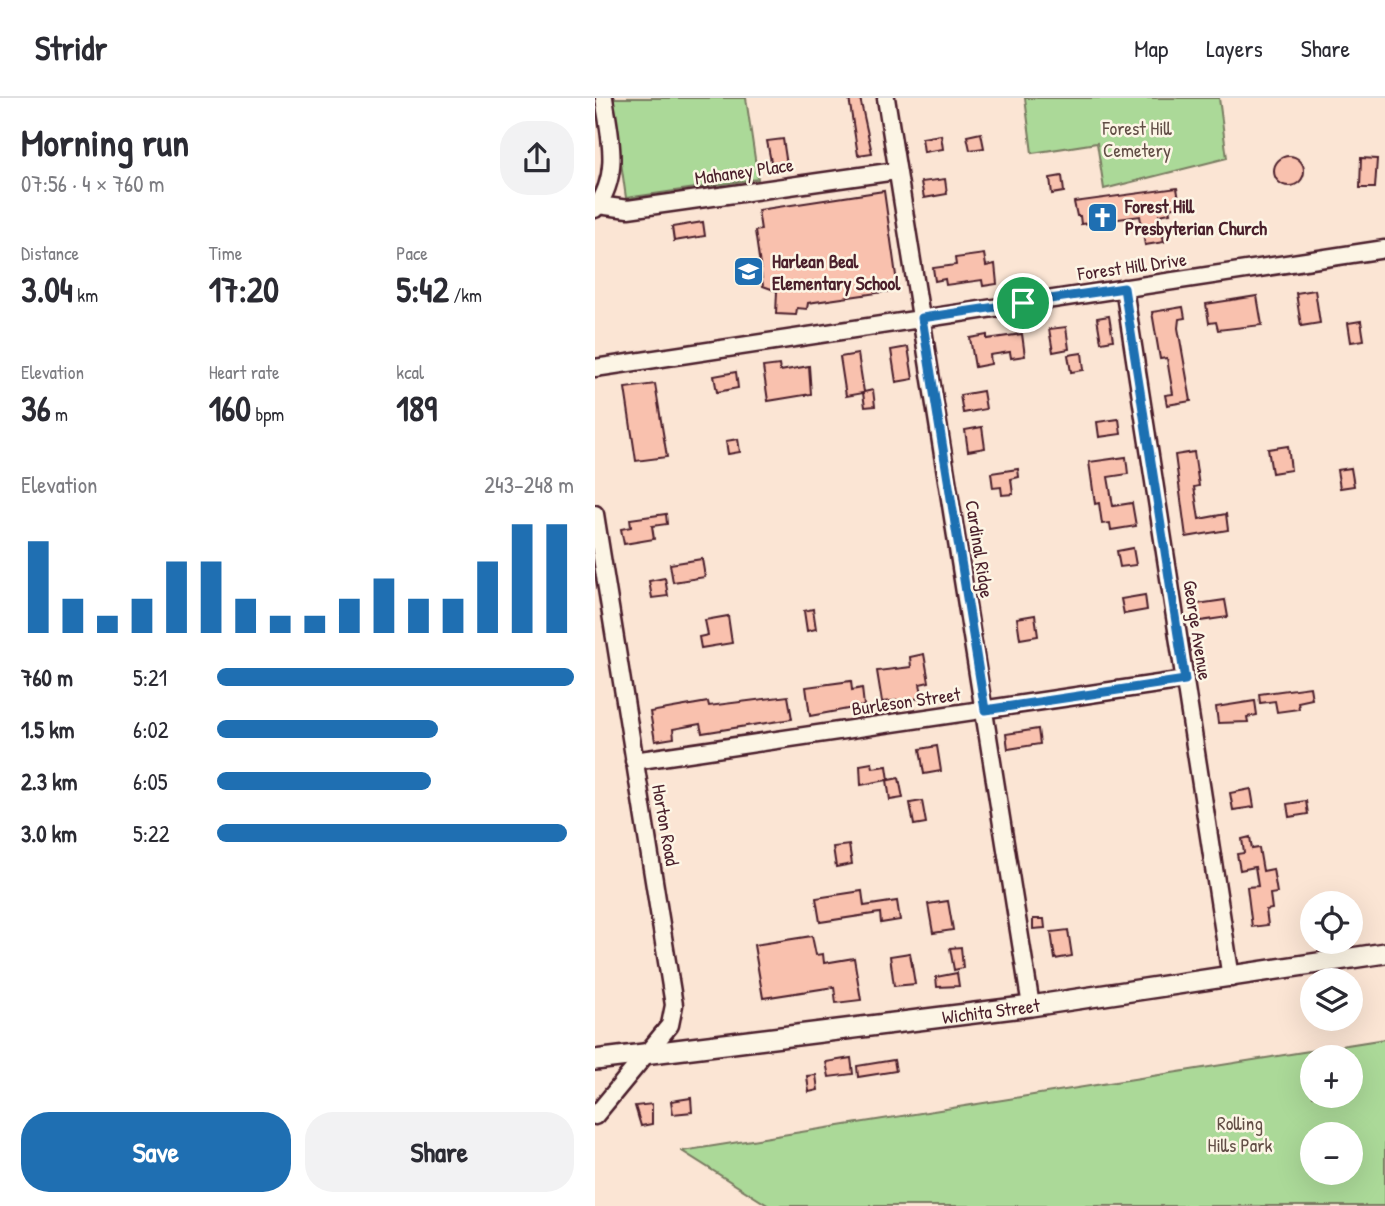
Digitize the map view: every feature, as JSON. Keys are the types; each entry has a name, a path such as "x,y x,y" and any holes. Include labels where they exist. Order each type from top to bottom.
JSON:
{"main road":[{"name":"Wichita Street","path":"595,1060 1031,1006 1385,953"}],"street":[{"path":"597,207 605,196 613,159 604,98"},
{"name":"Cardinal Ridge","path":"886,98 1031,1006"},
{"name":"Mahaney Place","path":"597,207 628,209 896,171"},
{"name":"Forest Hill Drive","path":"595,368 1385,249"},
{"name":"George Avenue","path":"1124,288 1231,978"},
{"name":"Horton Road","path":"595,514 674,1005 670,1025 595,1116"},
{"name":"Burleson Street","path":"634,761 1185,680"}],"green space":[{"path":"612,98 746,98 758,179 626,198"},
{"name":"Forest Hill Cemetery","path":"1025,98 1219,98 1227,158 1104,189 1097,143 1032,153"},
{"name":"Rolling Hills Park","path":"1385,1039 1385,1206 769,1206 682,1151 1300,1053 1300,1108 1363,1108 1363,1045 1347,1045"}],"building":[{"path":"849,98 860,98 872,153 858,155"},
{"path":"981,133 984,148 970,150 967,136"},
{"path":"941,135 943,149 924,152 922,138"},
{"path":"783,139 787,165 772,167 767,141"},
{"path":"1289,156 1300,160 1304,171 1300,182 1289,186 1278,182 1274,171 1278,160"},
{"path":"1361,158 1377,159 1375,188 1360,188"},
{"path":"1062,176 1064,192 1052,194 1050,178"},
{"path":"945,179 947,194 924,198 921,182"},
{"name":"Forest Hill Presbyterian Church","path":"1177,188 1180,206 1169,208 1170,213 1159,215 1164,242 1145,245 1140,216 1081,224 1074,202"},
{"path":"884,191 898,290 808,303 807,309 797,308 796,315 776,314 777,291 763,286 755,231 761,230 758,210"},
{"path":"703,222 705,236 674,241 672,227"},
{"path":"984,254 986,266 995,264 997,284 983,286 982,280 946,285 945,279 935,281 933,268 956,265 955,258"},
{"path":"1315,290 1320,323 1301,326 1296,293"},
{"path":"1257,296 1262,325 1218,330 1216,322 1209,323 1206,304"},
{"path":"1183,307 1185,318 1179,319 1178,328 1191,401 1167,405 1165,395 1173,394 1167,358 1160,359 1152,312"},
{"path":"1109,316 1113,340 1101,342 1097,318"},
{"path":"1361,321 1364,340 1351,342 1348,323"},
{"path":"1066,327 1069,349 1053,352 1049,329"},
{"path":"1022,334 1025,356 1011,358 1010,352 990,355 991,364 975,367 970,338 987,335 987,339"},
{"path":"908,347 913,379 896,382 891,350"},
{"path":"1082,353 1084,370 1071,372 1068,355"},
{"path":"858,354 864,392 873,390 875,406 865,407 863,393 846,396 840,357"},
{"path":"779,365 780,371 809,366 811,394 768,401 763,367"},
{"path":"736,372 738,388 717,392 714,376"},
{"path":"655,384 667,457 636,461 625,388"},
{"path":"983,391 986,409 963,413 960,395"},
{"path":"1119,419 1121,434 1099,437 1097,422"},
{"path":"982,427 985,448 968,451 965,430"},
{"path":"738,439 740,452 728,454 726,441"},
{"path":"1288,446 1291,470 1272,473 1268,449"},
{"path":"1194,452 1199,486 1194,487 1199,519 1226,514 1228,530 1186,537 1175,455"},
{"path":"1126,457 1128,474 1108,477 1113,506 1132,503 1136,526 1111,530 1110,523 1102,524 1099,503 1095,504 1089,462"},
{"path":"1351,468 1354,486 1340,488 1337,470"},
{"path":"1018,469 1019,477 1011,479 1013,494 1002,495 1001,487 993,488 991,473"},
{"path":"666,514 667,524 652,526 654,539 624,544 621,529 631,527 630,519"},
{"path":"1133,548 1136,565 1120,567 1117,551"},
{"path":"702,559 705,577 673,582 670,564"},
{"path":"665,578 668,596 652,598 649,581"},
{"path":"1145,595 1147,610 1124,614 1121,599"},
{"path":"1225,600 1228,617 1200,621 1197,604"},
{"path":"813,609 816,629 807,631 804,611"},
{"path":"1035,615 1038,636 1020,639 1017,618"},
{"path":"728,616 732,643 701,648 699,637 708,635 705,620"},
{"path":"924,654 929,682 920,684 923,698 882,702 877,671 911,667 910,657"},
{"path":"851,681 852,690 862,688 864,706 810,716 806,687"},
{"path":"1310,687 1312,699 1298,702 1299,709 1277,712 1275,701 1260,703 1259,694"},
{"path":"788,696 792,719 702,733 700,724 673,729 674,738 655,741 650,712 708,702 709,706"},
{"path":"1255,701 1257,715 1247,717 1248,722 1218,723 1216,707"},
{"path":"1038,729 1040,744 1008,749 1006,734"},
{"path":"937,746 941,771 924,774 920,749"},
{"path":"872,763 873,768 887,766 889,780 899,778 903,798 890,800 887,780 861,785 860,765"},
{"path":"1251,789 1254,807 1233,810 1230,793"},
{"path":"922,801 926,823 914,825 910,803"},
{"path":"1306,801 1308,814 1289,817 1287,804"},
{"path":"1250,837 1252,849 1259,848 1263,871 1273,869 1277,893 1270,894 1272,909 1266,910 1268,925 1252,927 1247,887 1258,886 1255,867 1240,870 1237,854 1244,853 1242,839"},
{"path":"849,845 852,864 836,867 833,847"},
{"path":"862,891 864,906 897,901 900,920 881,923 880,913 820,922 816,898"},
{"path":"948,901 953,930 933,933 928,904"},
{"path":"1033,919 1044,919 1045,928 1033,929"},
{"path":"1068,930 1072,956 1055,959 1051,932"},
{"path":"812,936 816,955 823,954 824,963 854,958 861,1000 836,1003 834,987 763,998 754,945"},
{"path":"961,947 963,968 954,970 950,948"},
{"path":"910,953 915,984 894,986 890,956"},
{"path":"957,973 959,986 937,987 936,977"},
{"path":"851,1058 853,1074 829,1077 826,1062"},
{"path":"894,1060 896,1071 858,1077 857,1066"},
{"path":"816,1075 818,1090 809,1092 807,1076"},
{"path":"691,1098 692,1112 673,1114 671,1101"},
{"path":"652,1104 652,1124 641,1126 635,1106"}],"place":[{"name":"Forest Hill Presbyterian Church","path":"1102,217"},
{"name":"Harlean Beal Elementary School","path":"749,272"}],"route":[{"path":"1124,288 1185,680 985,710 922,318 1023,303 1124,288"}]}
